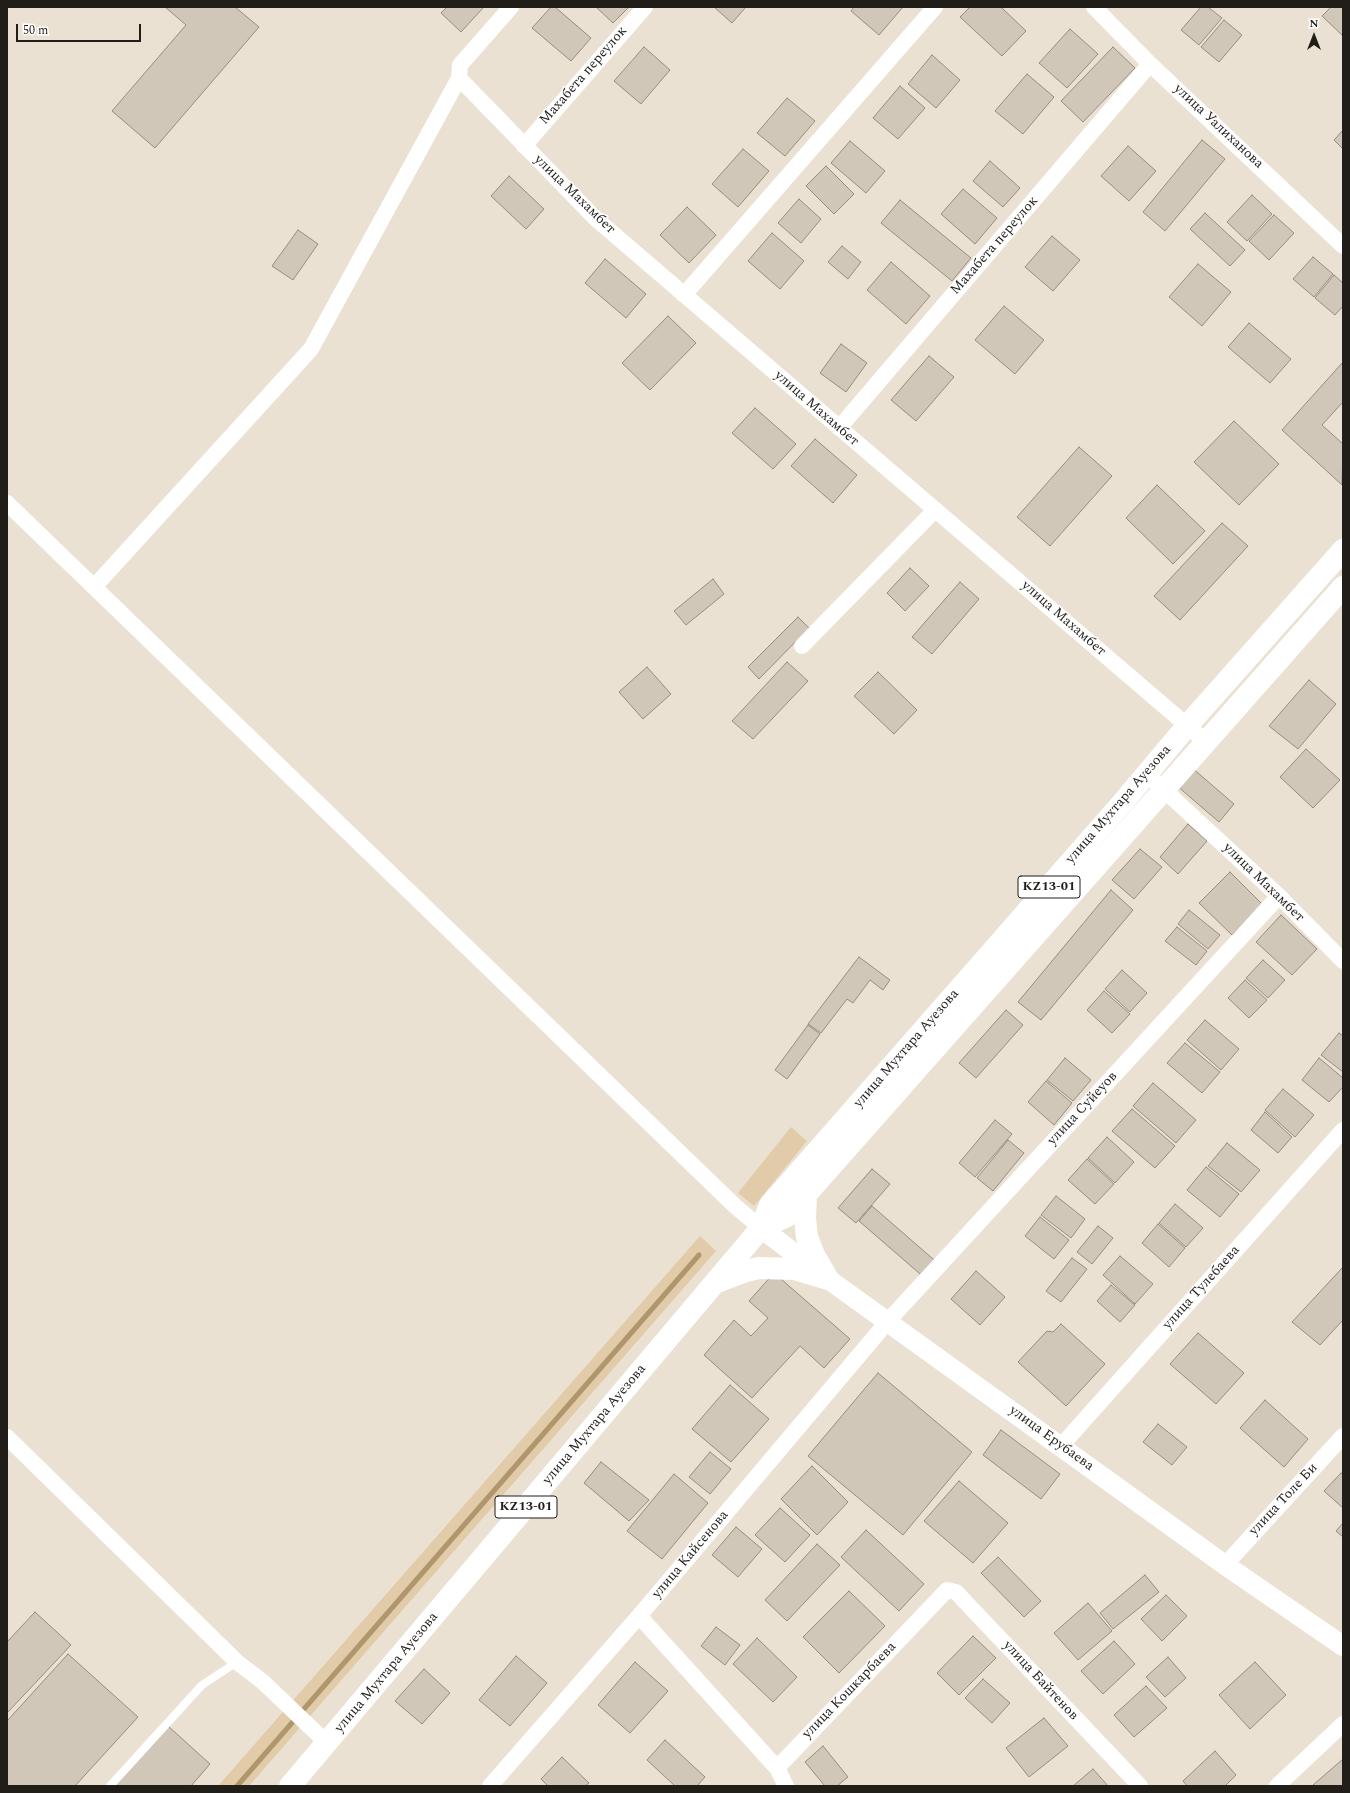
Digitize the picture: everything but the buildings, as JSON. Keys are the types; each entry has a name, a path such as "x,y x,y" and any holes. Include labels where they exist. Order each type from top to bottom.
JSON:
{"main road":[{"name":"улица Мухтара Ауезова","path":"290,1786 761,1228 770,1205 1147,774 1187,726 1343,550"},
{"name":"улица Мухтара Ауезова","path":"761,1228 787,1216 1164,790 1205,741 1343,587"},
{"path":"806,1194 805,1219 807,1237 814,1255 828,1279"},
{"path":"714,1283 746,1271 759,1268 794,1269 828,1279"}],"street":[{"path":"94,587 311,348 459,78 460,65 510,7"},
{"name":"Махабета переулок","path":"524,146 645,7"},
{"path":"684,295 935,7"},
{"name":"улица Уалиханова","path":"1094,7 1150,64 1343,246"},
{"name":"Махабета переулок","path":"839,428 1150,64"},
{"name":"улица Махамбет","path":"459,78 596,219 1205,741"},
{"path":"7,503 735,1206 761,1228"},
{"path":"802,646 935,510"},
{"name":"улица Махамбет","path":"1147,774 1279,896 1343,961"},
{"name":"улица Суйеуов","path":"888,1321 1279,896"},
{"name":"улица Тулебаева","path":"1061,1446 1343,1130"},
{"name":"улица Ерубаева","path":"761,1228 828,1279 1225,1565 1343,1646"},
{"name":"улица Кайсенова","path":"490,1786 639,1616 888,1321"},
{"path":"7,1436 237,1662 264,1682 327,1743"},
{"name":"улица Толе Би","path":"1225,1565 1343,1436"},
{"name":"улица Байтенов","path":"938,1598 946,1590 956,1592 1140,1786"},
{"name":"улица Кошкарбаева","path":"777,1768 938,1598"},
{"path":"639,1616 777,1768 786,1786"},
{"path":"1277,1786 1343,1724"}],"lane":[{"path":"110,1786 202,1685 237,1662"}],"shaded area":[{"path":"791,1127 807,1141 754,1206 738,1193"},
{"path":"700,1236 716,1251 249,1786 218,1786"}],"waterway":[{"path":"237,1786 699,1255"}]}
